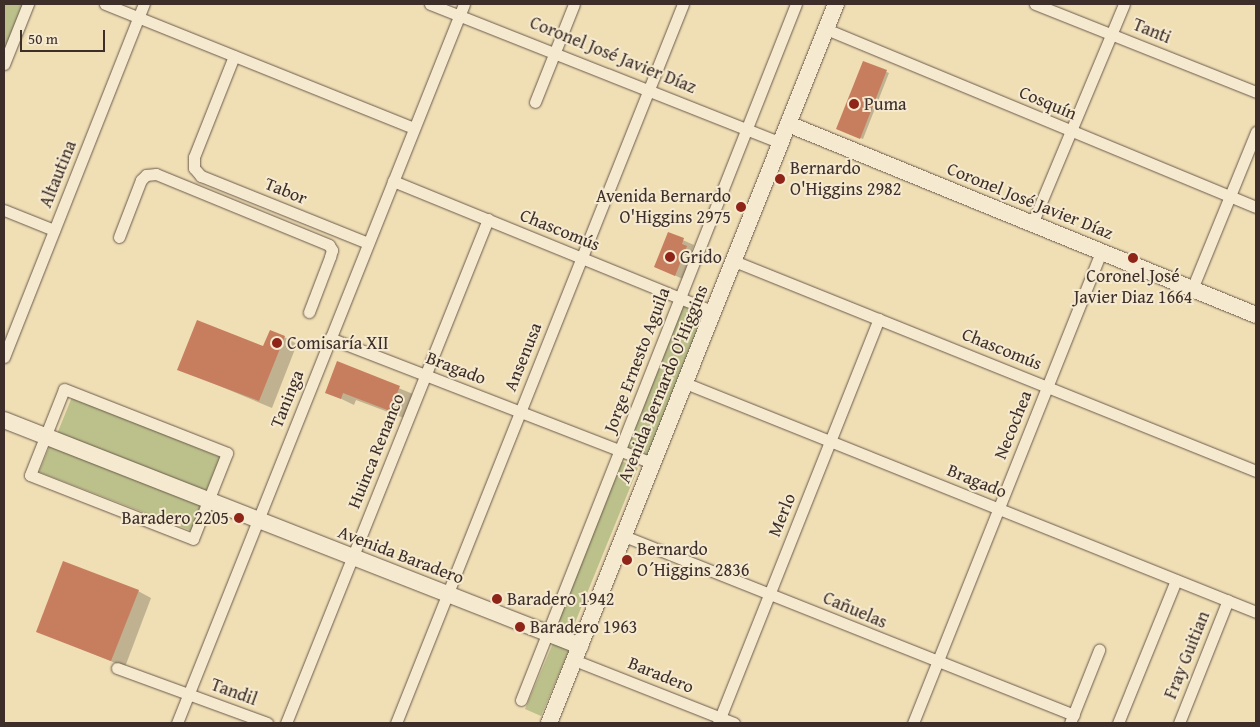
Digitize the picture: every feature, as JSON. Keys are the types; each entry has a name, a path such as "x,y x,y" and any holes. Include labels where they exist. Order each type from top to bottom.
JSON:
{"main road":[{"name":"Avenida Bernardo O'Higgins","path":"549,723 836,4"},
{"name":"Coronel José Javier Díaz","path":"788,124 1256,315"},
{"name":"Avenida Baradero","path":"4,420 548,632 577,653"}],"street":[{"path":"4,64 28,4"},
{"path":"105,4 414,128"},
{"name":"Altautina","path":"4,357 144,4"},
{"name":"Coronel José Javier Díaz","path":"430,4 781,143"},
{"name":"Taninga","path":"177,723 464,4"},
{"path":"535,102 574,4"},
{"name":"Ansenusa","path":"396,723 683,4"},
{"name":"Jorge Ernesto Aguila","path":"521,700 796,4"},
{"name":"Tanti","path":"1035,4 1256,92"},
{"path":"1032,224 1124,4"},
{"name":"Cosquín","path":"826,29 1256,207"},
{"name":"Tabor","path":"234,56 194,157 194,168 202,176 368,243"},
{"path":"1192,289 1256,132"},
{"path":"119,237 146,175 156,174 329,245 332,250 309,312"},
{"name":"Chascomús","path":"393,181 714,312"},
{"path":"242,208 247,195"},
{"path":"4,210 54,230"},
{"name":"Huinca Renanco","path":"286,723 488,219"},
{"name":"Necochea","path":"913,723 1101,252"},
{"name":"Chascomús","path":"734,261 1256,471"},
{"name":"Merlo","path":"719,721 879,319"},
{"name":"Bragado","path":"330,338 653,463"},
{"name":"Bragado","path":"685,383 1256,612"},
{"path":"64,389 227,453 193,539 30,475 45,437 64,389"},
{"name":"Cañuelas","path":"624,536 770,593 1072,719"},
{"path":"1118,723 1176,580"},
{"name":"Fray Guitian","path":"1179,723 1228,600"},
{"path":"1072,719 1099,650"},
{"name":"Baradero","path":"577,653 719,721 734,723"},
{"name":"Tandil","path":"117,668 267,723"}],"green space":[{"path":"4,4 23,4 4,51"},
{"path":"683,302 707,312 647,458 625,449"},
{"path":"72,397 220,457 205,494 57,434"},
{"path":"50,445 202,504 192,531 39,472"},
{"path":"619,460 638,468 570,635 551,627"},
{"path":"554,641 570,648 541,716 525,709"}],"building":[{"path":"863,61 887,70 860,139 836,129"},
{"name":"Grido","path":"668,232 684,238 682,244 687,246 675,276 654,267"},
{"path":"197,320 263,346 270,330 285,336 259,401 177,370"},
{"path":"337,361 400,386 390,411 343,393 341,399 325,393"},
{"path":"63,561 139,590 111,661 36,632"}],"place":[{"name":"Puma","path":"854,104"},
{"name":"Bernardo O'Higgins 2982","path":"780,179"},
{"name":"Avenida Bernardo O'Higgins 2975","path":"741,207"},
{"name":"Grido","path":"670,257"},
{"name":"Coronel José Javier Diaz 1664","path":"1133,258"},
{"name":"Comisaría XII","path":"277,343"},
{"name":"Baradero 2205","path":"239,518"},
{"name":"Bernardo O´Higgins 2836","path":"627,560"},
{"name":"Baradero 1942","path":"497,599"},
{"name":"Baradero 1963","path":"520,627"}]}
